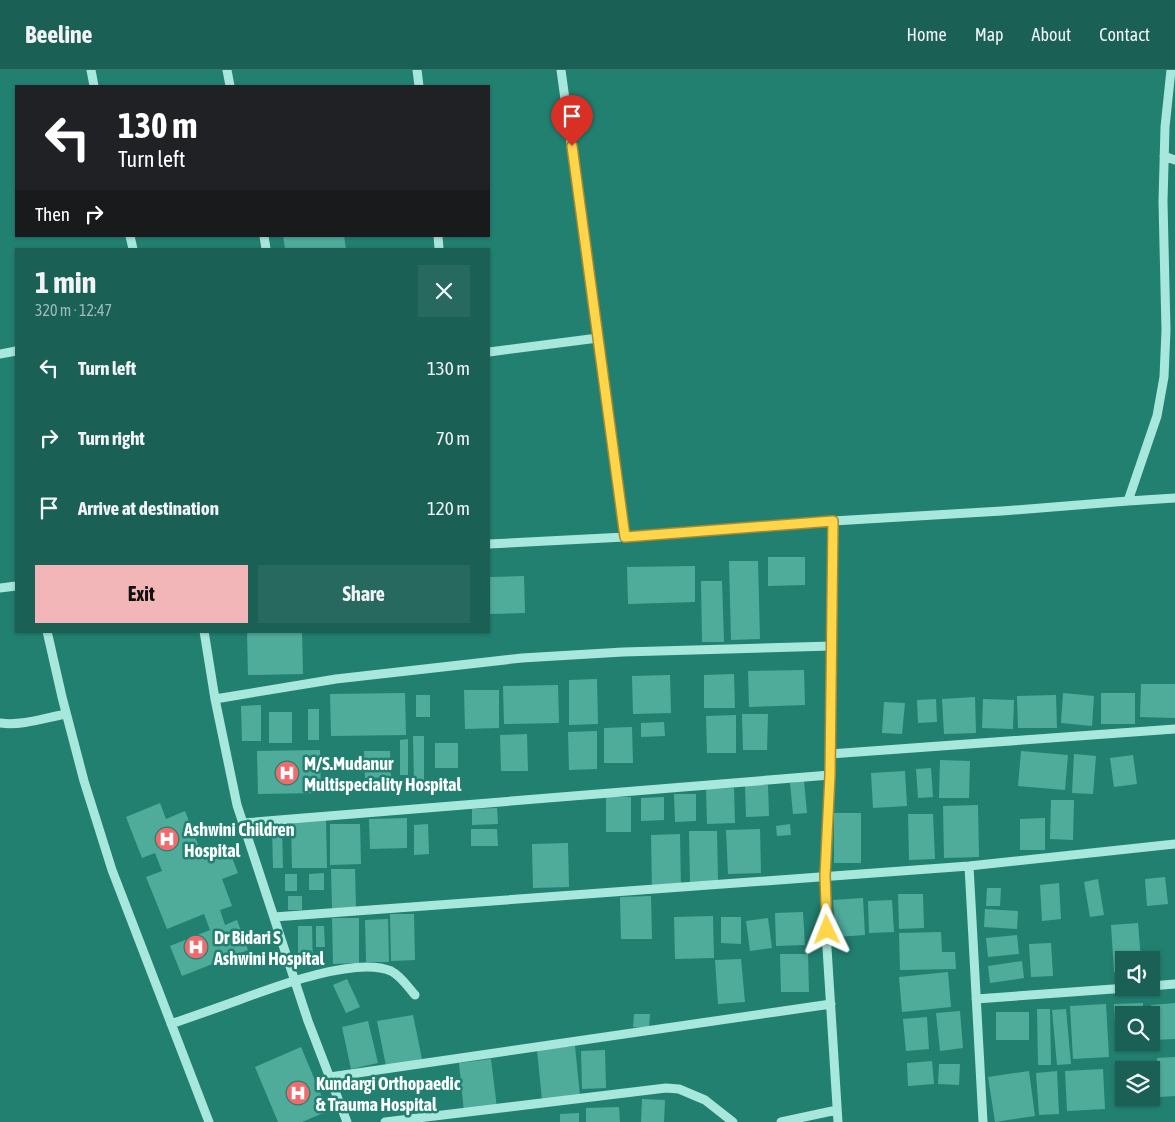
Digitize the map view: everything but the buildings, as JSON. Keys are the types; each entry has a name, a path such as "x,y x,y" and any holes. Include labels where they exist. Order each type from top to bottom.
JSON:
{"street":[{"path":"90,70 94,85"},
{"path":"227,70 230,85"},
{"path":"417,70 419,85"},
{"path":"561,70 625,537"},
{"path":"1128,501 1157,416 1164,377 1166,330 1163,202 1164,156 1171,70"},
{"path":"1164,156 1175,160"},
{"path":"490,352 598,338"},
{"path":"0,354 15,351"},
{"path":"490,544 625,537 833,521 1002,512 1175,498"},
{"path":"833,521 830,775 825,876 827,948 838,1122"},
{"path":"0,588 15,586"},
{"path":"47,633 84,781 112,870 209,1122"},
{"path":"204,633 215,699 237,805 308,1021 347,1122"},
{"path":"215,699 336,679 522,658 623,652 832,646"},
{"path":"0,723 27,722 66,714"},
{"path":"830,754 1175,729"},
{"path":"243,823 830,775"},
{"path":"274,917 969,866 1175,844"},
{"path":"969,866 983,1122"},
{"path":"171,1024 294,980 348,968 371,967 390,971 399,976 415,995"},
{"path":"1160,985 1175,984"},
{"path":"976,999 1115,989"},
{"path":"330,1076 831,1004"},
{"path":"385,1122 666,1088 679,1089 705,1100 733,1122"},
{"path":"781,1122 837,1110"}],"place":[{"name":"M/S.Mudanur Multispeciality Hospital","path":"287,773"},
{"name":"Ashwini Children Hospital","path":"167,839"},
{"name":"Dr Bidari S Ashwini Hospital","path":"196,947"},
{"name":"Kundargi Orthopaedic & Trauma Hospital","path":"298,1093"}],"route":[{"path":"572,146 625,537 833,521 830,775 825,876 827,930"}]}
